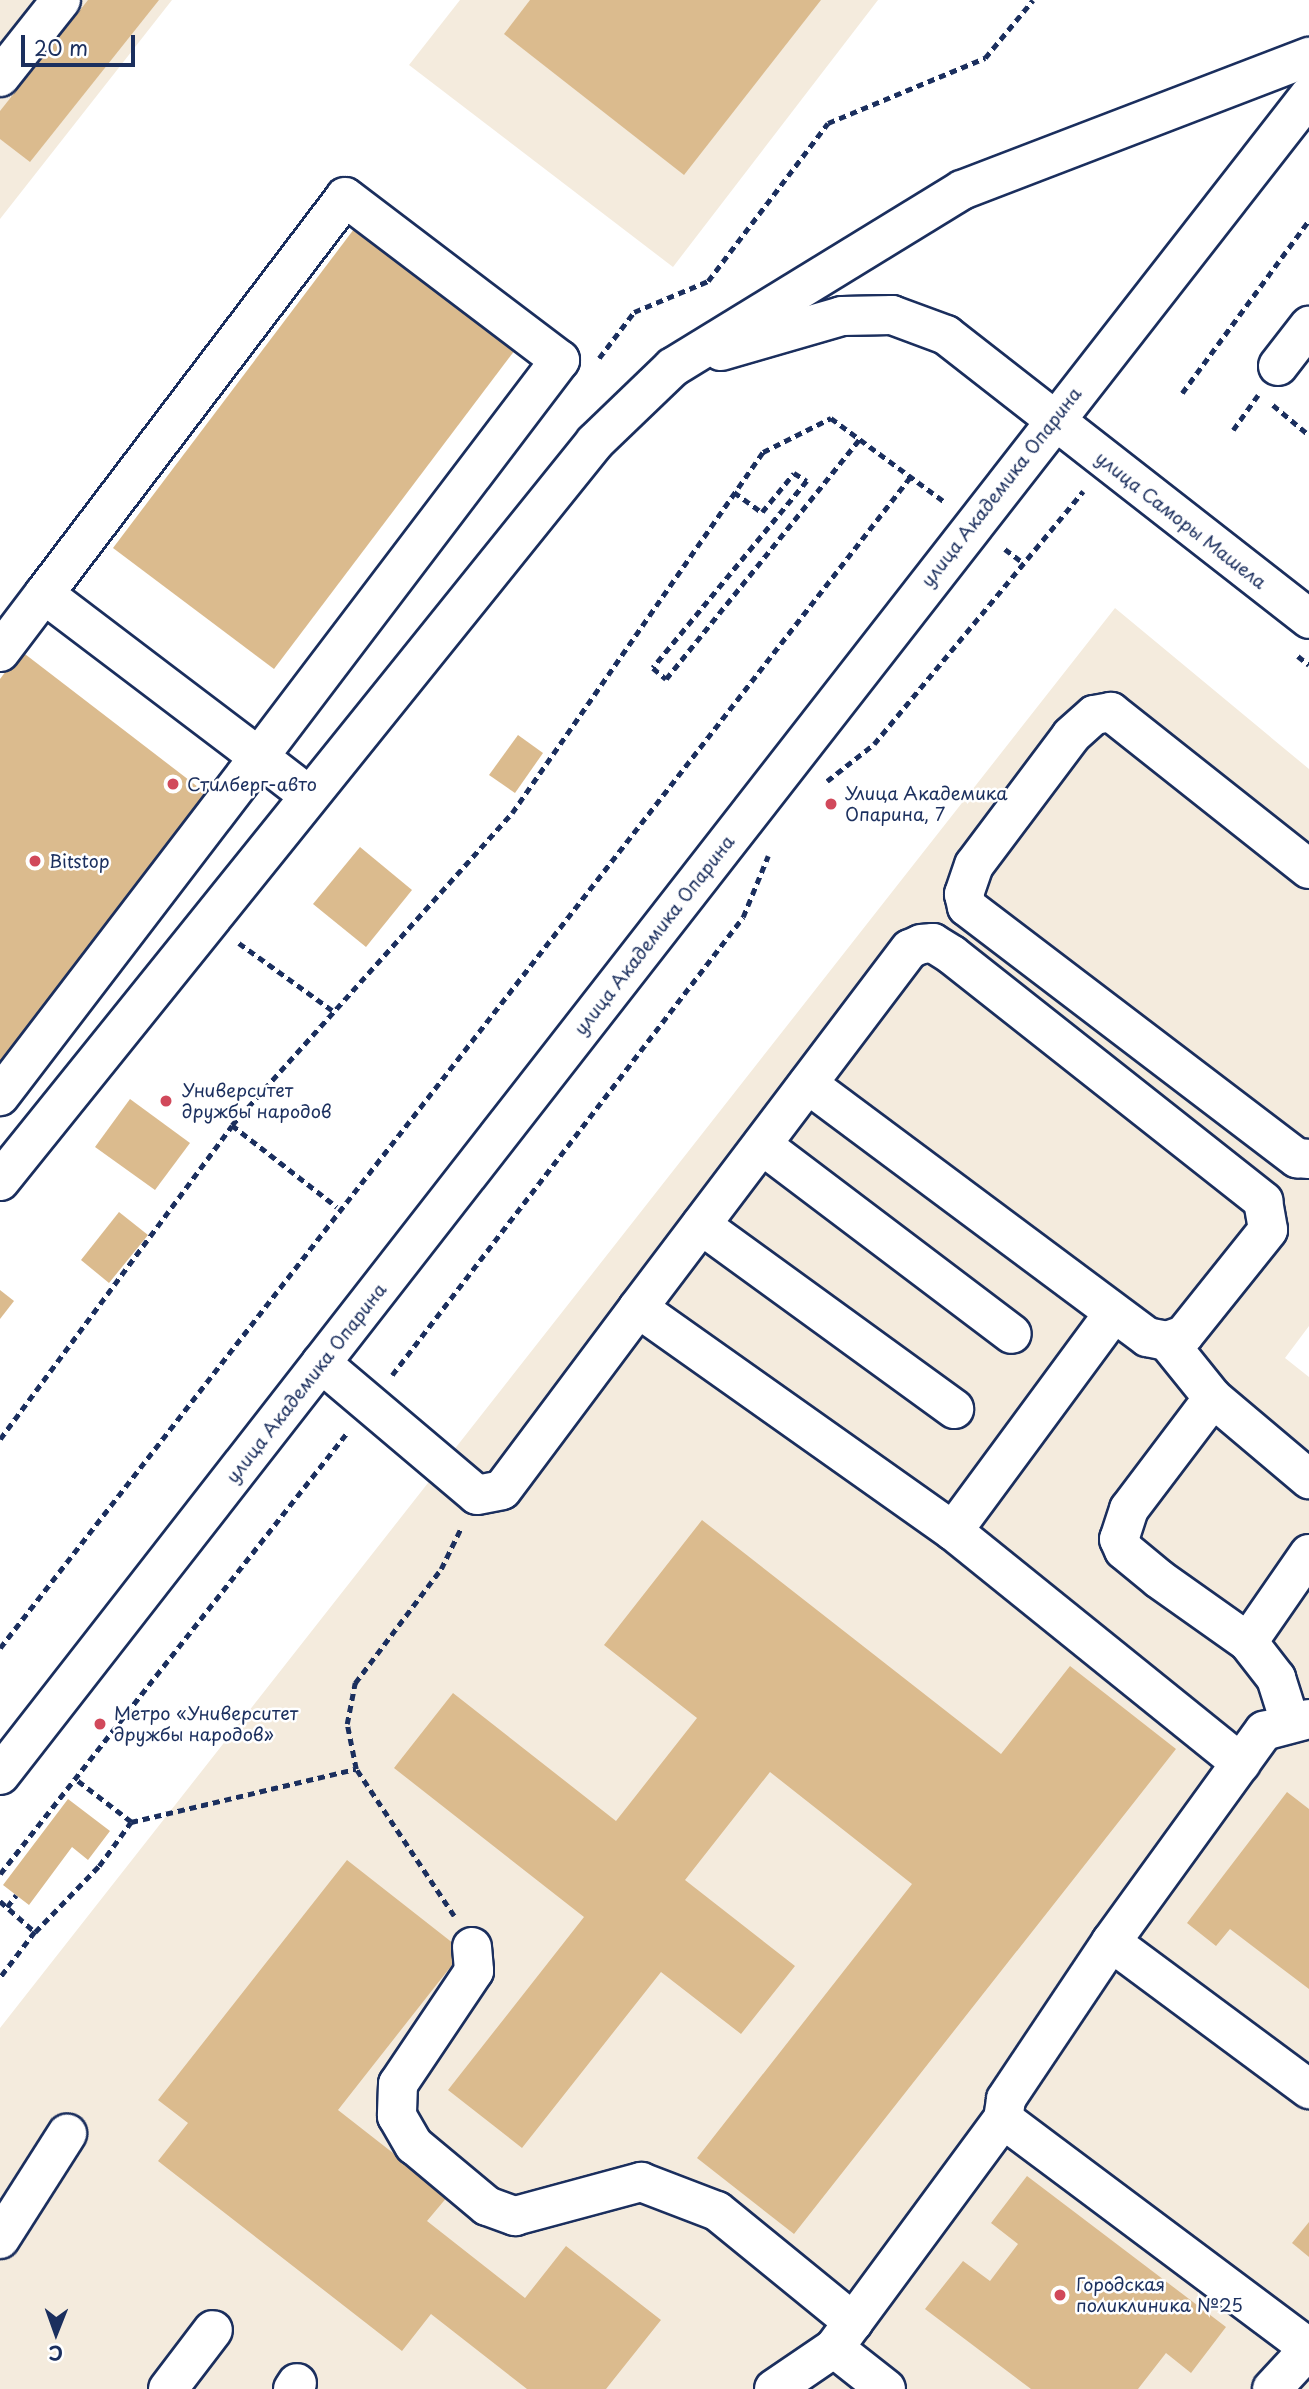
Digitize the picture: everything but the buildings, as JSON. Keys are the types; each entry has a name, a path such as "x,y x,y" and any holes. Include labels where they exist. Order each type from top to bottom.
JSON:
{"street":[{"path":"0,77 61,0"},
{"path":"0,1181 205,918 595,442 673,368 962,190 1309,57"},
{"name":"улица Академика Опарина","path":"0,1775 1309,96"},
{"path":"0,652 345,197 560,360 0,1096"},
{"name":"улица Саморы Машела","path":"673,368 842,316 892,315 946,335 1309,619"},
{"path":"1269,380 1309,326"},
{"path":"44,594 307,794"},
{"path":"1309,869 1111,712 1094,715 1071,736 965,883 968,907 1297,1158 1309,1159"},
{"path":"321,1363 477,1496 502,1490 638,1308 910,949 933,943 1263,1201 1268,1230 1184,1335 1167,1341 1147,1337 1112,1314 808,1084"},
{"path":"1232,1177 1268,1136"},
{"path":"762,1145 1012,1334"},
{"path":"701,1225 954,1409"},
{"path":"638,1308 953,1531 1241,1763"},
{"path":"953,1531 1112,1314"},
{"path":"1167,1341 1213,1398 1309,1479"},
{"path":"774,2389 844,2335 1003,2119 1006,2099 1111,1942 1264,1731 1299,1719 1276,1678 1248,1642 1159,1579 1124,1550 1119,1539 1129,1509 1213,1398"},
{"path":"1248,1642 1309,1554"},
{"path":"1111,1942 1309,2089"},
{"path":"472,1947 474,1971 398,2084 397,2116 414,2145 487,2206 515,2216 641,2182 717,2211 844,2335 886,2389"},
{"path":"1003,2119 1307,2347 1272,2389"},
{"path":"0,2239 67,2134"},
{"path":"168,2389 213,2330"}],"path":[{"path":"1182,393 1309,220"},
{"path":"1269,380 1309,435"},
{"path":"0,1439 232,1125 332,1010 512,813 764,452 831,418 948,505"},
{"path":"734,492 762,512 794,474 807,481 653,668 666,679 860,439"},
{"path":"0,1648 337,1207 911,476"},
{"path":"823,784 874,744 1021,561 1082,490"},
{"path":"996,542 1021,561"},
{"path":"0,1874 369,1404 743,917 770,850"},
{"path":"205,918 332,1010"},
{"path":"232,1125 337,1207"},
{"path":"472,1947 422,1860 356,1769 347,1724 355,1683 441,1569 477,1496"},
{"path":"0,1978 36,1932 99,1866 131,1822 356,1769"},
{"path":"75,1779 131,1822"},
{"path":"7,1907 16,1895"},
{"path":"0,1901 36,1932"}],"shaded area":[{"path":"0,0 172,0 0,219"},
{"path":"460,0 878,0 673,267 409,65"},
{"path":"1115,608 1309,769 1309,1326 1285,1358 1309,1377 1309,2389 0,2389 0,2028"}],"place":[{"name":"Стилберг-авто","path":"173,784"},
{"name":"Улица Академика Опарина, 7","path":"831,804"},
{"name":"Bitstop","path":"35,861"},
{"name":"Университет дружбы народов","path":"166,1101"},
{"name":"Метро «Университет дружбы народов»","path":"100,1724"},
{"name":"Городская поликлиника №25","path":"1060,2295"}]}
